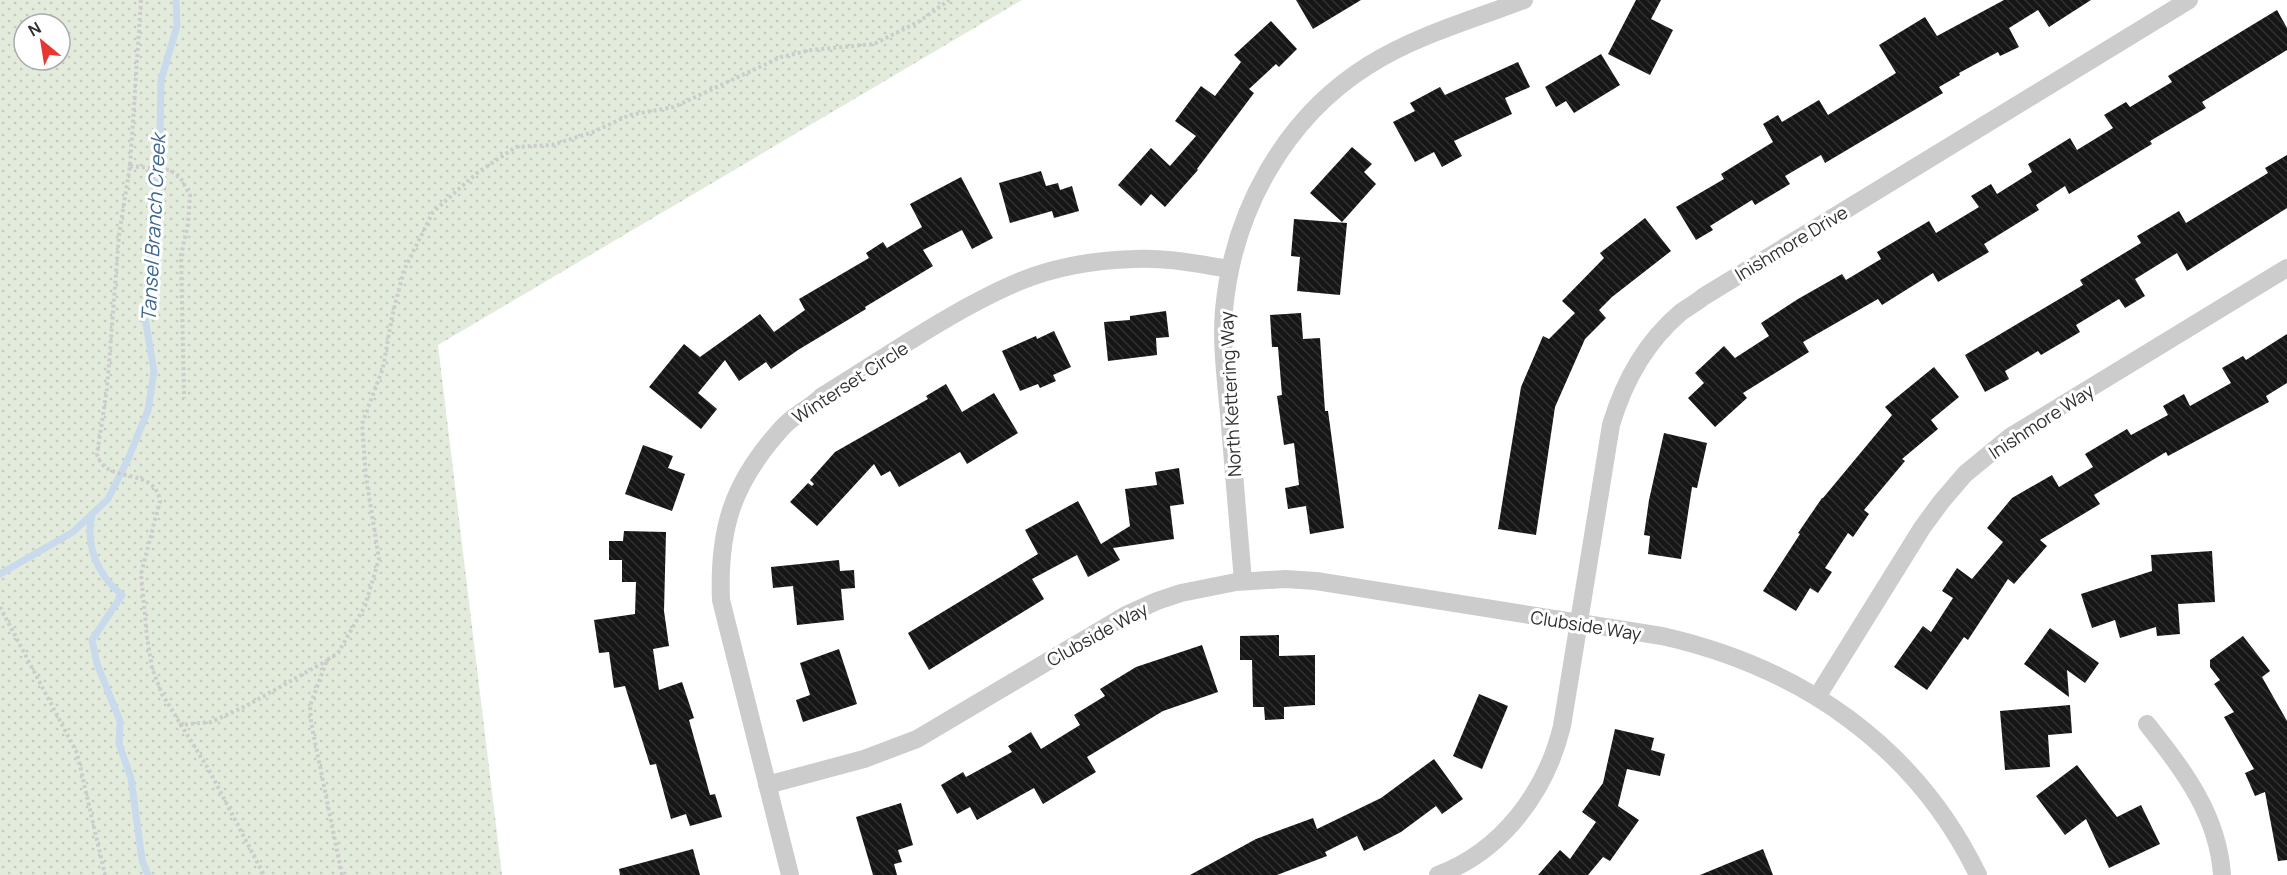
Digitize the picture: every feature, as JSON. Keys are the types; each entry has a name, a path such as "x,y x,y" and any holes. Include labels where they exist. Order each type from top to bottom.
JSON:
{"street":[{"name":"North Kettering Way","path":"1243,582 1223,335 1229,269 1241,225 1262,180 1299,127 1336,90 1368,66 1403,46 1524,0"},
{"name":"Inishmore Drive","path":"1438,875 1479,854 1507,830 1531,801 1553,756 1560,735 1608,441 1616,407 1636,364 1658,335 1678,315 1703,297 2189,0"},
{"name":"Winterset Circle","path":"790,875 721,600 722,543 728,519 747,473 771,440 801,411 975,302 1017,282 1052,270 1135,258 1191,262 1229,269"},
{"name":"Inishmore Way","path":"1817,697 1922,528 1965,474 2010,437 2287,268"},
{"name":"Clubside Way","path":"767,785 864,759 917,739 1126,615 1157,601 1181,593 1243,582 1285,579 1316,581 1662,636 1708,648 1760,667 1836,709 1877,742 1920,786 1953,831 1978,875"},
{"path":"2148,724 2188,777 2201,799 2215,838 2222,875"}],"path":[{"path":"141,0 130,166 119,236 107,388 97,454 100,463 110,470 141,479 155,487 160,501 141,574 152,668 162,694 179,725 209,770 264,875"},
{"path":"179,725 211,722 246,706 338,653 365,606 379,559 366,477 362,424 383,368 392,317 404,270 434,212 477,173 516,147 552,145 593,132 630,115 674,107 781,57 812,50 874,44 920,21 949,0"},
{"path":"130,166 170,170 180,177 190,195 188,224 181,255 184,398"},
{"path":"0,607 77,753 105,875"},
{"path":"327,660 310,706 311,722 342,875"}],"green space":[{"path":"0,0 1022,0 438,345 502,875 0,875"}],"building":[{"path":"1296,0 1361,0 1313,29"},
{"path":"1636,0 1661,0 1651,19 1673,30 1650,75 1608,54"},
{"path":"2004,0 2091,0 2049,27 2038,10 2009,28 2019,47 2000,56 1998,52 1959,73 1960,75 1939,87 1943,93 1825,163 1821,155 1785,176 1790,184 1755,205 1752,200 1710,226 1713,230 1696,240 1676,207 1724,179 1721,174 1773,142 1763,124 1778,115 1782,122 1819,100 1828,115 1896,73 1879,45 1925,17 1937,36"},
{"path":"2277,10 2287,28 2287,50 2202,102 2206,108 2150,141 2152,144 2069,194 2065,186 2036,205 2039,210 1984,244 1989,252 1938,282 1933,273 1882,305 1878,299 1803,342 1809,352 1743,393 1747,398 1715,427 1688,398 1704,383 1695,373 1724,346 1735,358 1769,336 1761,323 1798,299 1842,274 1846,280 1881,259 1877,252 1929,221 1936,233 1979,207 1971,196 1991,184 1997,194 2032,172 2028,164 2070,138 2077,150 2113,128 2104,115 2126,102 2130,107 2172,82 2168,76"},
{"path":"1271,21 1297,49 1279,67 1276,64 1249,89 1254,93 1198,170 1165,207 1151,194 1141,206 1118,185 1151,148 1170,166 1196,136 1175,121 1201,86 1215,96 1241,62 1234,55"},
{"path":"1601,54 1620,85 1574,113 1566,101 1556,107 1545,87"},
{"path":"1518,62 1530,87 1505,98 1512,114 1454,141 1462,156 1442,167 1434,152 1415,162 1393,122 1415,111 1410,103 1440,87 1445,95"},
{"path":"1352,147 1372,164 1364,172 1376,184 1342,222 1310,193"},
{"path":"2287,155 2287,208 2187,271 2177,253 2135,279 2145,296 2125,308 2119,299 2076,325 2080,332 2041,355 2038,351 2005,371 2009,379 1985,392 1965,355 2083,285 2080,280 2141,243 2137,236 2179,211 2186,223 2268,173 2265,168"},
{"path":"1041,171 1046,186 1058,183 1060,190 1072,186 1079,211 1054,218 1052,211 1010,223 999,183"},
{"path":"961,177 993,238 972,249 962,230 923,250 933,266 865,307 866,309 771,369 766,362 739,381 725,360 698,393 717,409 701,429 649,387 684,344 700,357 760,314 774,332 805,310 799,299 869,258 866,253 883,242 887,248 922,227 910,204"},
{"path":"1645,218 1671,251 1612,297 1599,310 1606,318 1585,339 1555,407 1536,535 1498,529 1521,387 1543,336 1549,339 1575,313 1562,301 1604,258 1600,253"},
{"path":"1294,219 1347,223 1340,295 1297,291 1300,257 1291,256"},
{"path":"1166,311 1169,337 1156,338 1157,355 1108,361 1104,322 1130,320 1130,316"},
{"path":"1301,313 1303,339 1320,338 1325,411 1328,411 1344,528 1310,534 1306,506 1288,509 1285,488 1299,485 1294,443 1284,445 1277,396 1282,395 1278,347 1272,347 1270,315"},
{"path":"1054,331 1071,367 1053,375 1056,381 1040,388 1038,384 1020,391 1002,351"},
{"path":"2287,334 2287,383 2266,396 2269,402 2168,456 2166,452 2094,495 2100,504 2040,540 2047,546 2014,584 2008,579 1968,640 1964,637 1927,690 1894,667 1923,626 1931,632 1953,598 1942,591 1957,568 1972,579 2003,542 1987,528 2012,498 2052,475 2059,487 2093,467 2085,454 2127,429 2131,435 2168,415 2163,406 2184,394 2190,406 2231,383 2222,368 2243,356 2246,360"},
{"path":"1934,367 1959,397 1931,420 1938,429 1902,459 1905,461 1864,510 1869,514 1853,537 1848,533 1825,568 1832,572 1818,593 1810,588 1796,611 1763,591 1822,498 1892,415 1885,407"},
{"path":"946,384 962,412 994,393 1018,433 967,464 960,452 899,487 890,471 881,476 874,464 817,526 790,502 808,483 812,486 814,484 810,480 835,452 928,399 926,396"},
{"path":"1664,433 1707,443 1697,488 1692,487 1681,559 1648,554 1650,536 1644,535 1649,500"},
{"path":"643,445 673,456 668,468 685,474 672,511 625,494"},
{"path":"1179,468 1184,504 1170,506 1174,539 1113,548 1120,560 1088,577 1077,555 1032,579 1044,599 929,670 908,633 1038,554 1025,530 1078,501 1101,544 1130,526 1125,489 1157,485 1155,472"},
{"path":"624,531 666,532 664,611 669,646 653,649 659,690 682,682 694,718 689,720 710,795 715,794 722,817 690,826 686,814 671,819 656,764 650,765 625,686 614,688 609,652 599,653 594,620 635,614 636,582 622,582 622,560 609,560 609,541 623,541"},
{"path":"2212,551 2215,602 2178,604 2180,634 2157,636 2156,627 2120,638 2115,620 2092,628 2081,594 2152,571 2151,555"},
{"path":"839,560 840,571 854,570 855,588 841,589 844,620 797,625 793,586 773,588 771,567"},
{"path":"2050,628 2099,663 2085,683 2067,670 2069,697 2024,664"},
{"path":"1279,635 1279,656 1315,655 1315,705 1284,707 1284,719 1265,720 1264,707 1253,707 1252,660 1240,660 1240,636"},
{"path":"2243,636 2270,671 2262,677 2287,721 2287,860 2278,861 2265,792 2255,796 2245,773 2254,769 2224,717 2234,712 2214,684 2220,680 2210,667 2210,660"},
{"path":"1202,645 1218,692 1163,711 1087,757 1096,772 1043,804 1034,788 977,820 970,807 957,814 941,785 963,772 966,777 1012,752 1008,746 1031,732 1041,749 1080,725 1074,715 1105,696 1100,689 1136,667"},
{"path":"839,649 857,704 803,722 796,700 810,695 800,663"},
{"path":"1479,694 1508,706 1482,769 1453,756"},
{"path":"2070,705 2072,733 2048,735 2050,767 2005,770 2000,711"},
{"path":"1615,729 1654,738 1651,750 1665,754 1660,776 1627,769 1618,806 1639,820 1610,861 1603,857 1588,875 1538,875 1560,850 1570,859 1596,822 1582,812 1603,783"},
{"path":"1434,759 1463,799 1442,814 1436,806 1401,832 1364,851 1357,836 1325,852 1327,856 1277,875 1190,875 1256,839 1313,818 1317,829 1381,798"},
{"path":"2077,765 2117,817 2141,805 2160,844 2109,868 2086,819 2065,835 2036,796"},
{"path":"901,803 913,845 898,850 902,862 894,864 897,875 873,875 856,817"},
{"path":"693,849 700,875 620,875 619,869"},
{"path":"1763,849 1773,875 1700,875"}],"waterway":[{"name":"Tansel Branch Creek","path":"0,574 73,532 108,499 129,457 148,410 154,371 145,318 160,136 161,80 177,26 176,0"},
{"name":"Tansel Branch Creek","path":"92,514 90,537 95,559 106,578 122,595 92,640 97,664 120,721 119,744 131,778 142,860 148,875"}]}
